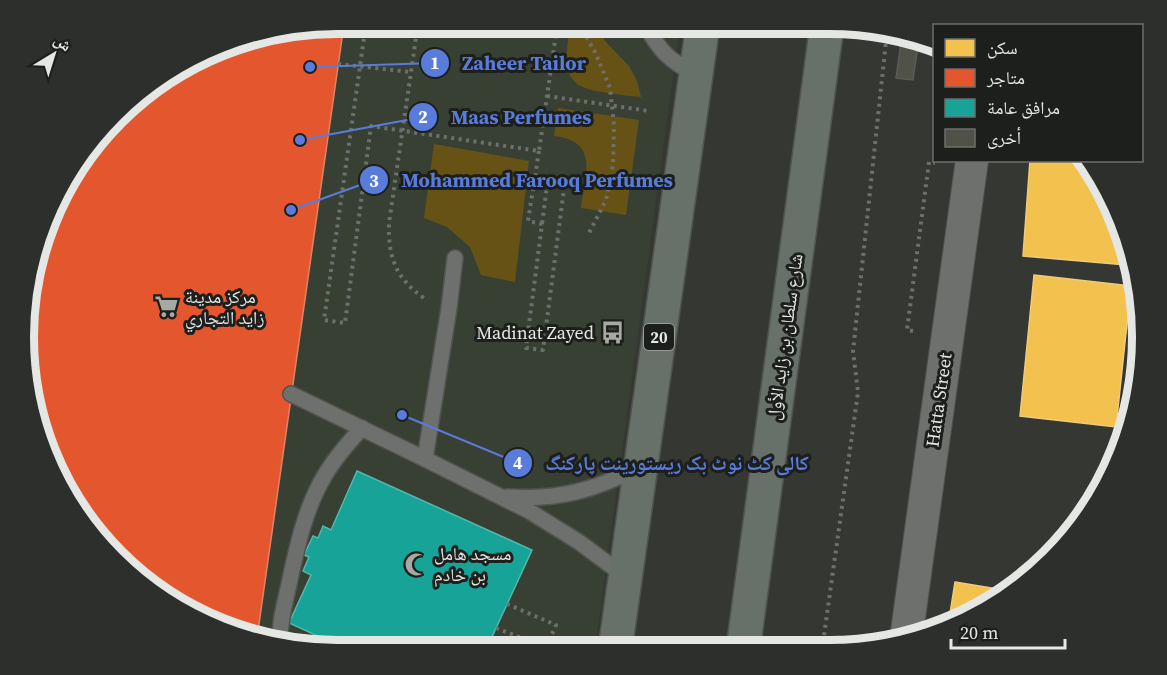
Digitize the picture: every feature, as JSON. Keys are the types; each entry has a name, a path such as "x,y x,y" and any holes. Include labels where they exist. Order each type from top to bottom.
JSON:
{"main road":[{"name":"20","path":"617,640 702,34"},
{"name":"شارع سلطان بن زايد الأول","path":"744,640 825,34"}],"street":[{"name":"Hatta Street","path":"907,630 972,162"}],"lane":[{"path":"650,34 655,43 673,62 696,75"},
{"path":"425,459 455,258"},
{"path":"291,394 529,511 571,537 626,577"},
{"path":"280,635 294,560 311,502 342,451 362,428"},
{"path":"503,497 554,497 579,492 603,484 642,465"}],"path":[{"path":"365,34 324,320 345,323 371,126 539,151"},
{"path":"417,34 389,223 389,242 393,261 402,278 415,292 430,302 449,308"},
{"path":"542,224 528,221 556,34"},
{"path":"585,34 610,88 614,125 613,165 606,200 590,232"},
{"path":"823,640 858,393 853,351 886,40"},
{"path":"338,64 411,72"},
{"path":"547,96 649,111"},
{"path":"548,178 565,181 543,350 526,348 542,224 548,178"},
{"path":"507,604 556,625 549,640"},
{"path":"496,628 526,640"}],"shaded area":[{"path":"338,34 679,34 596,640 318,640 278,635 240,624 186,600 153,578 123,552 86,506 66,472 58,453 40,397 34,338 40,278 58,222 66,203 86,169 123,123 153,97 186,75 240,51 278,40"},
{"path":"568,34 602,34 605,41 629,66 637,81 641,97 580,86 570,76 567,52"},
{"path":"558,108 639,120 626,215 581,208 586,172 584,153 569,139 554,136"},
{"path":"434,144 529,161 515,282 481,275 470,247 447,227 424,218"}],"building: سكن":[{"path":"1030,162 1076,162 1101,203 1124,265 1023,256"},
{"path":"1034,275 1128,286 1130,297 1116,427 1020,416"},
{"path":"955,582 998,589 981,600 950,615"}],"building: متاجر":[{"name":"مركز مدينة زايد التجاري","path":"343,34 258,630 203,609 153,578 123,552 86,506 66,472 51,435 40,397 34,338 37,298 51,240 75,186 97,153 123,123 153,97 203,66 240,51 278,40"}],"building: مرافق عامة":[{"name":"مسجد هامل بن خادم","path":"357,471 532,550 491,640 326,640 289,623 311,575 303,571 309,557 304,555 313,536 318,538 323,526 331,530"}],"building: أخرى":[{"path":"901,43 918,48 913,80 896,78"}],"place":[{"name":"Zaheer Tailor","path":"310,67"},
{"name":"Maas Perfumes","path":"300,140"},
{"name":"Mohammed Farooq Perfumes","path":"291,210"},
{"name":"مركز مدينة زايد التجاري","path":"167,307"},
{"name":"Madinat Zayed","path":"612,333"},
{"name":"کالی کٹ نوٹ بک ریستورینت پارکنگ","path":"402,415"},
{"name":"مسجد هامل بن خادم","path":"416,564"}]}
